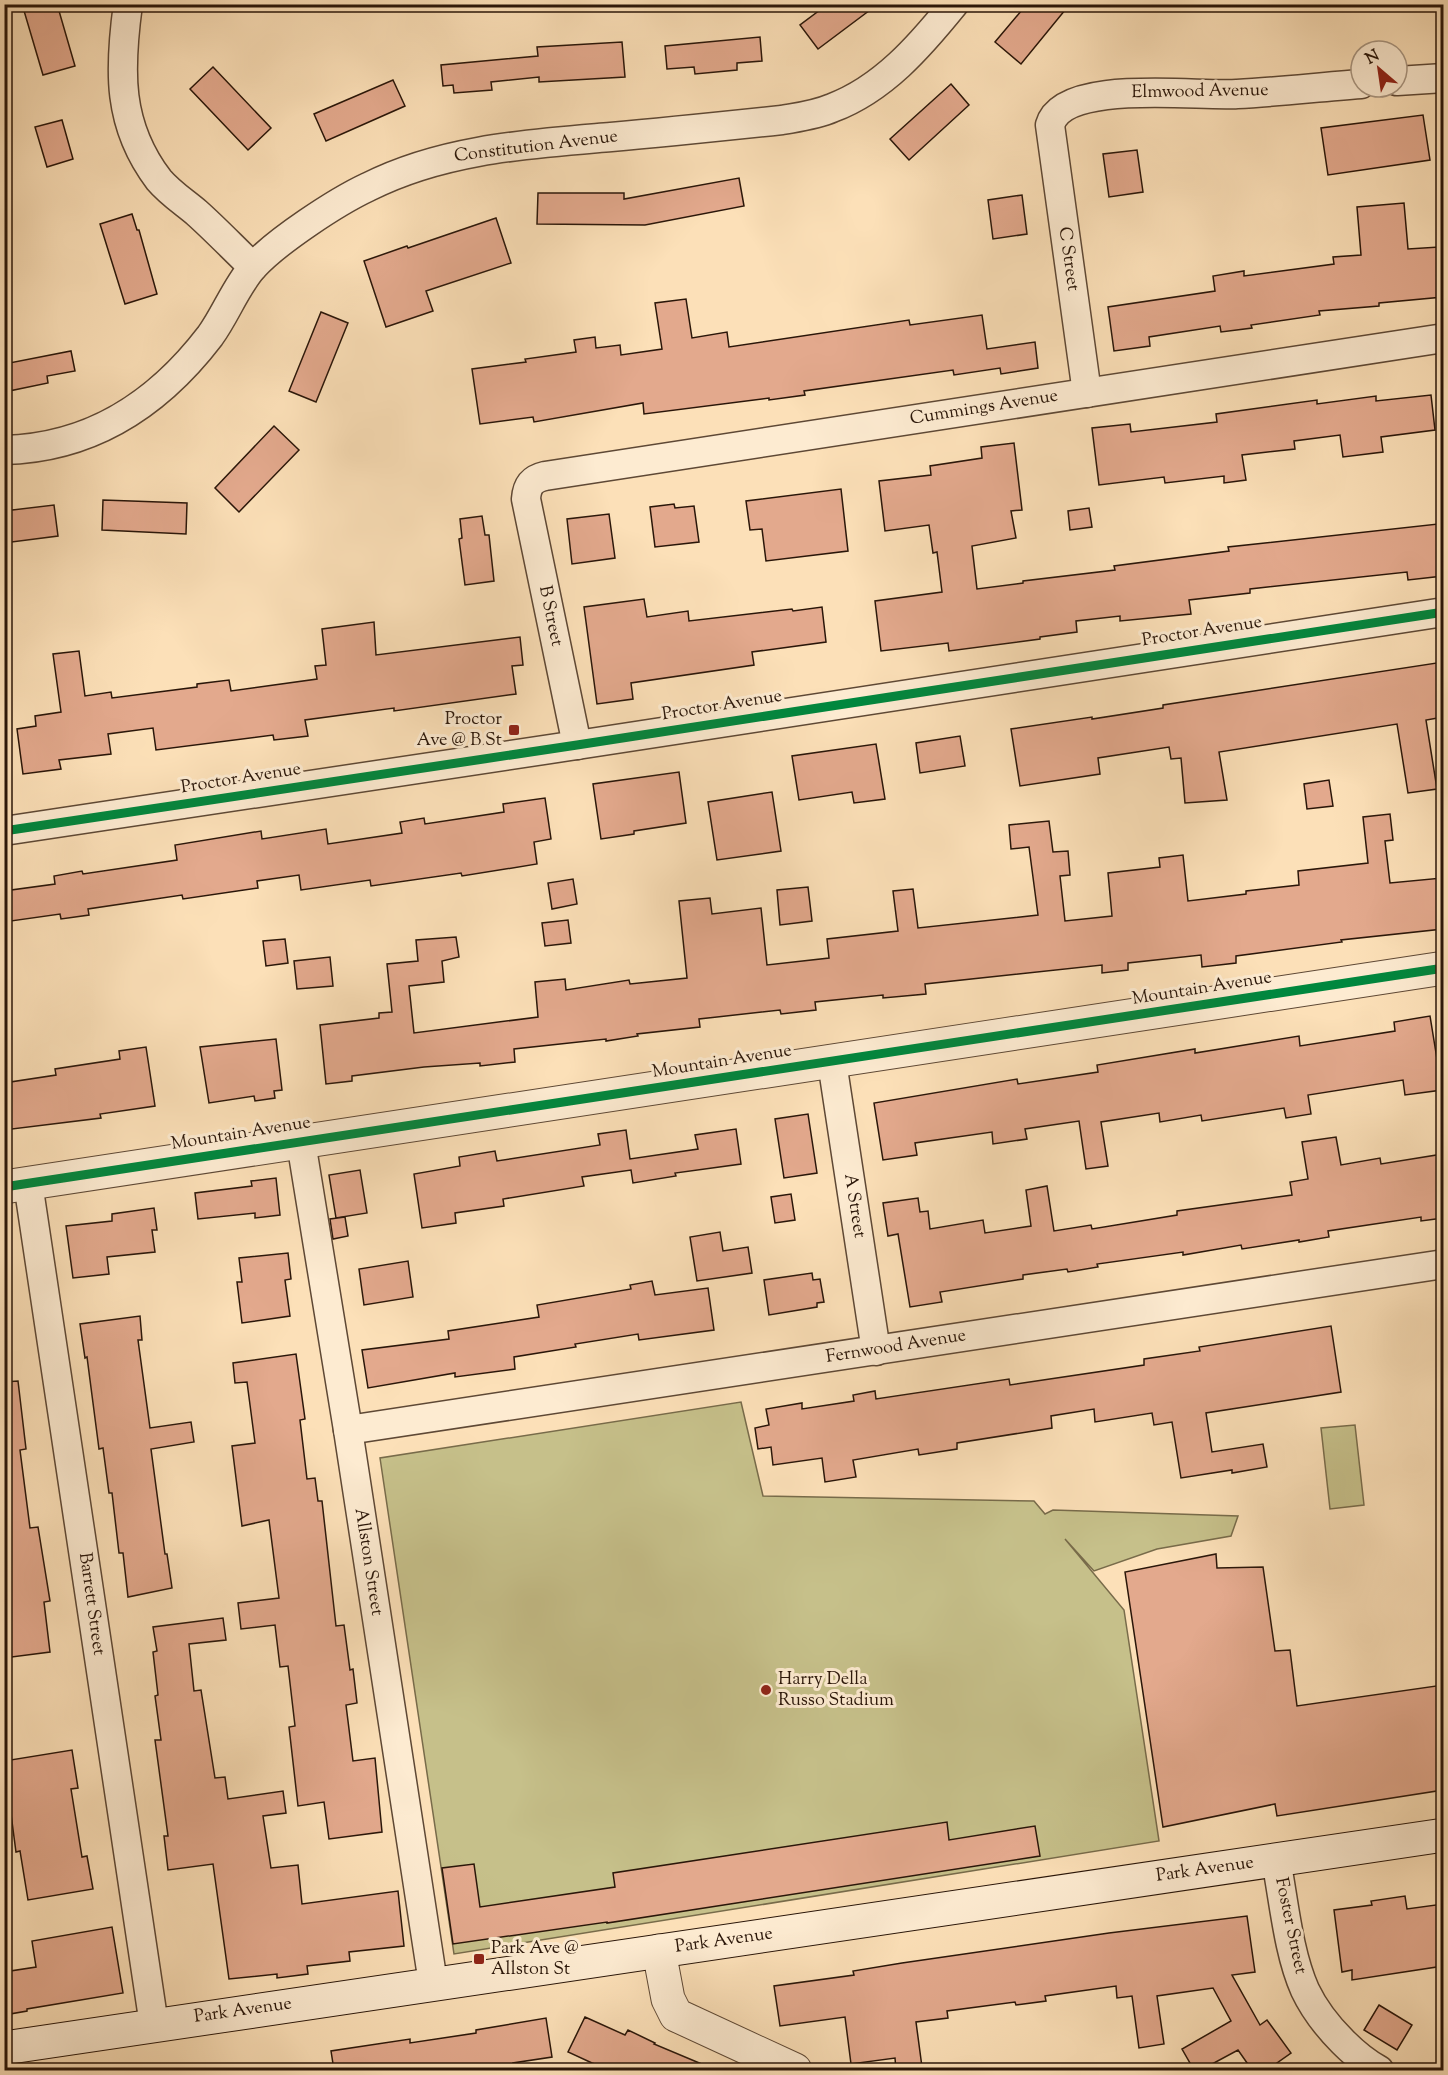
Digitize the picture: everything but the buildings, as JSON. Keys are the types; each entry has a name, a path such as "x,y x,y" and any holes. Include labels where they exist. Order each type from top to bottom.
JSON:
{"street":[{"path":"128,4 123,52 123,83 124,107 132,132 160,180 253,267"},
{"name":"Constitution Avenue","path":"4,450 57,445 97,432 134,411 167,386 212,334 230,300 253,267 273,248 366,188 394,175 442,159 512,146 782,120 815,114 851,99 881,80 909,57 954,4"},
{"path":"1409,80 1443,78"},
{"name":"Elmwood Avenue","path":"1050,124 1054,114 1068,104 1121,94 1146,92 1234,95 1349,85"},
{"name":"C Street","path":"1050,124 1087,393"},
{"name":"Cummings Avenue","path":"528,486 535,479 545,476 1443,338"},
{"name":"B Street","path":"528,486 526,499 528,512 577,745"},
{"name":"Proctor Avenue","path":"4,831 1443,612"},
{"name":"Mountain Avenue","path":"16,1185 1443,968"},
{"name":"A Street","path":"832,1062 876,1351"},
{"name":"Allston Street","path":"301,1142 433,1983"},
{"name":"Barrett Street","path":"16,1185 154,2025"},
{"name":"Fernwood Avenue","path":"348,1430 1434,1266"},
{"name":"Park Avenue","path":"4,2048 1443,1835"},
{"name":"Foster Street","path":"1276,1860 1295,1960 1306,1992 1335,2034 1356,2054 1379,2070"},
{"path":"659,1951 668,1999 675,2015 795,2070"}],"shaded area":[{"path":"741,1402 763,1496 1034,1501 1045,1514 1053,1510 1238,1516 1231,1536 1157,1549 1094,1571 1065,1539 1124,1610 1159,1841 454,1954 380,1458"},
{"path":"1355,1425 1364,1505 1330,1509 1321,1428"}],"cycle path":[{"path":"4,831 1444,612"},
{"path":"4,1187 1444,968"}],"place":[{"name":"Proctor Ave @ B St","path":"514,730"},
{"name":"Harry Della Russo Stadium","path":"766,1690"},
{"name":"Park Ave @ Allston St","path":"479,1959"}]}
